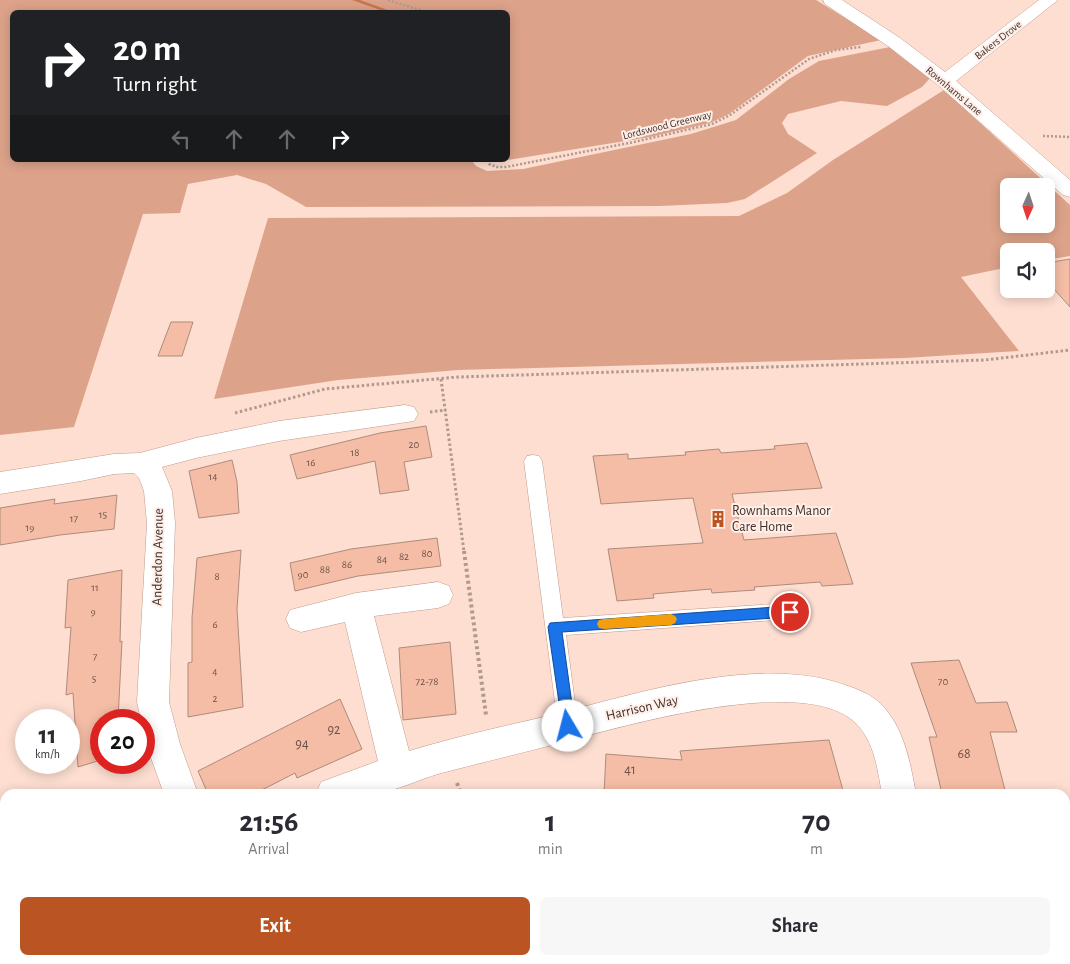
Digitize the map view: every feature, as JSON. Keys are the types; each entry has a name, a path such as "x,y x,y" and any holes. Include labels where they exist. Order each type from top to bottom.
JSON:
{"street":[{"name":"Rownhams Lane","path":"831,0 894,42 945,81 1070,191"},
{"name":"Bakers Drove","path":"945,81 1050,0"},
{"path":"0,483 114,464 140,463 196,448 279,431 405,414"},
{"name":"Anderdon Avenue","path":"140,463 151,472 158,490 161,523 153,702 163,744 180,789"},
{"path":"302,619 356,606 438,595"},
{"path":"356,606 397,771"},
{"name":"Harrison Way","path":"345,789 397,771 665,702 708,694 780,688 824,692 862,709 879,728 890,748 898,789"}],"lane":[{"path":"533,461 568,726"},
{"path":"555,627 790,612"}],"path":[{"path":"388,0 420,10"},
{"name":"Lordswood Greenway","path":"488,162 497,168 506,167 634,142 712,124 730,115 809,58 836,50 894,42"},
{"path":"232,413 325,389 441,379 966,360 1070,350"},
{"path":"441,379 490,746"}],"shaded area":[{"path":"0,0 816,0 881,40 808,56 729,114 710,123 650,137 510,160 510,10 10,10 10,162 473,162 476,166 487,171 523,169 691,134 736,120 789,79 819,61 890,47 931,77 922,87 887,106 841,101 788,114 782,123 788,134 817,153 745,199 727,203 660,206 306,207 266,184 237,175 188,184 180,213 143,214 74,427 0,435"},
{"path":"944,90 1040,178 1000,178 1000,233 1055,233 1055,191 1070,205 1070,256 1055,258 1055,243 1000,243 1000,269 961,277 1019,351 905,358 458,370 338,380 214,399 268,218 739,216 787,193 833,160"}],"building":[{"path":"1070,259 1070,307 1055,290 1055,262"},
{"path":"171,322 193,322 182,356 158,356"},
{"path":"426,426 432,457 404,462 409,490 380,494 375,461 297,479 290,455 380,433"},
{"name":"Rownhams Manor Care Home","path":"807,443 822,488 732,494 744,540 836,533 853,584 822,586 820,582 754,587 755,590 712,593 711,589 653,594 654,598 617,601 608,549 703,543 693,498 601,504 593,456 628,454 628,459 686,455 685,452 719,449 721,453 775,449 774,446"},
{"path":"232,460 237,482 239,513 199,518 189,471"},
{"path":"117,495 114,529 60,535 0,545 0,508 55,499 54,504"},
{"path":"437,538 441,566 358,576 295,591 290,563 351,549"},
{"path":"241,550 237,609 243,707 188,717 188,663 192,662 192,618 197,558"},
{"path":"122,570 120,642 122,641 119,709 90,709 90,763 80,766 80,709 74,709 73,693 66,695 71,627 65,628 68,580"},
{"path":"450,642 456,714 403,720 399,648"},
{"path":"959,660 976,703 1007,702 1017,732 990,732 1005,789 941,789 929,737 937,737 911,663"},
{"path":"340,699 362,749 297,778 295,773 264,789 206,789 198,771"},
{"path":"829,740 843,789 604,789 606,754 682,760 680,751"}],"waterway":[{"path":"355,0 384,10"}],"slow traffic":[{"path":"604,624 671,619"}],"place":[{"name":"Rownhams Manor Care Home","path":"718,519"}],"route":[{"path":"568,726 555,627 790,612"}]}
